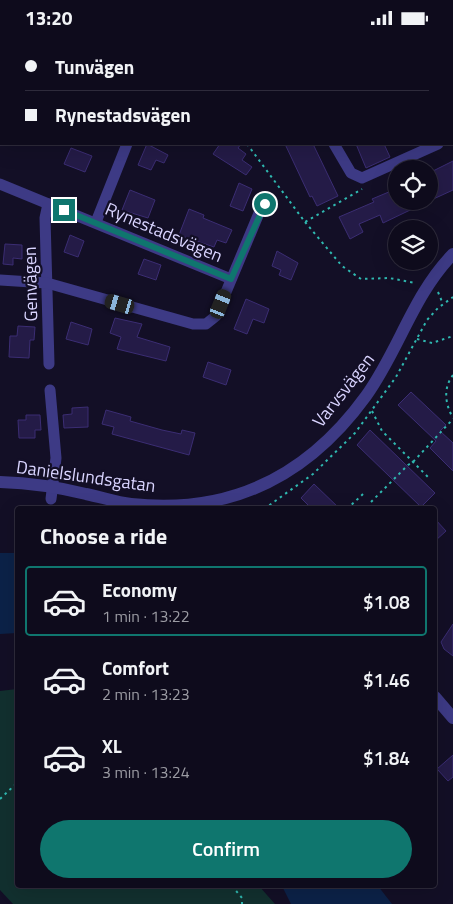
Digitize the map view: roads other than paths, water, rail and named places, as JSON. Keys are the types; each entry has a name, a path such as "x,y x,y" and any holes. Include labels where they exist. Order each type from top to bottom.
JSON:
{"street":[{"path":"96,223 127,145"},
{"path":"335,145 351,173 362,178 436,145"},
{"name":"Rynestadsvägen","path":"0,185 231,279"},
{"path":"0,280 47,283 198,325 206,324 213,320 262,206 270,202"},
{"name":"Genvägen","path":"48,204 46,218 49,364"},
{"name":"Varvsvägen","path":"219,505 288,472 319,449 344,423 366,396 388,363 426,287 453,254"},
{"path":"50,391 56,459 52,493"},
{"name":"Danielslundsgatan","path":"0,482 52,493 130,504 219,505"},
{"path":"437,699 453,718"}],"water":[{"path":"0,553 15,553 15,633 0,634"},
{"path":"283,888 380,888 392,904 291,904"}]}
